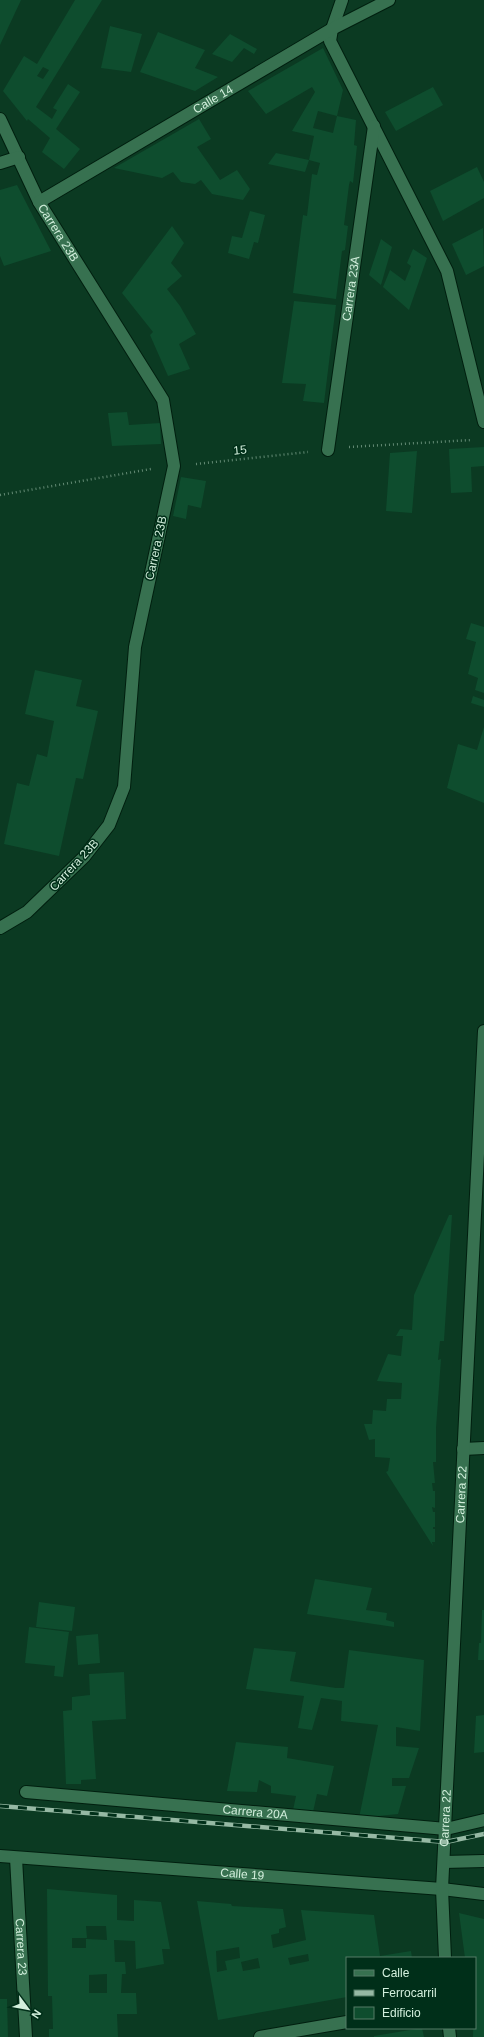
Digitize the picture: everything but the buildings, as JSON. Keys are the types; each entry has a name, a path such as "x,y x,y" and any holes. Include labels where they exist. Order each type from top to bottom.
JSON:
{"street":[{"path":"342,0 332,29 330,41 447,271 484,422"},
{"name":"Calle 14","path":"39,202 332,29 389,0"},
{"name":"Carrera 23B","path":"0,119 39,202 163,400 174,466 135,647 124,787 109,825 84,857 27,912 0,928"},
{"name":"Carrera 23A","path":"328,450 374,126"},
{"path":"0,163 19,157"},
{"name":"Carrera 22","path":"445,1957 442,1889 483,1037"},
{"path":"463,1449 484,1448"},
{"name":"Carrera 20A","path":"26,1792 446,1829 484,1820"},
{"name":"Calle 19","path":"0,1856 442,1889 484,1894"},
{"name":"Carrera 23","path":"16,1858 26,2037"},
{"path":"444,1862 484,1861"},
{"path":"260,2037 346,2022"}],"path":[{"name":"15","path":"0,494 174,466 348,447 476,440"}],"railway":[{"path":"0,1806 446,1842 484,1834"}]}
